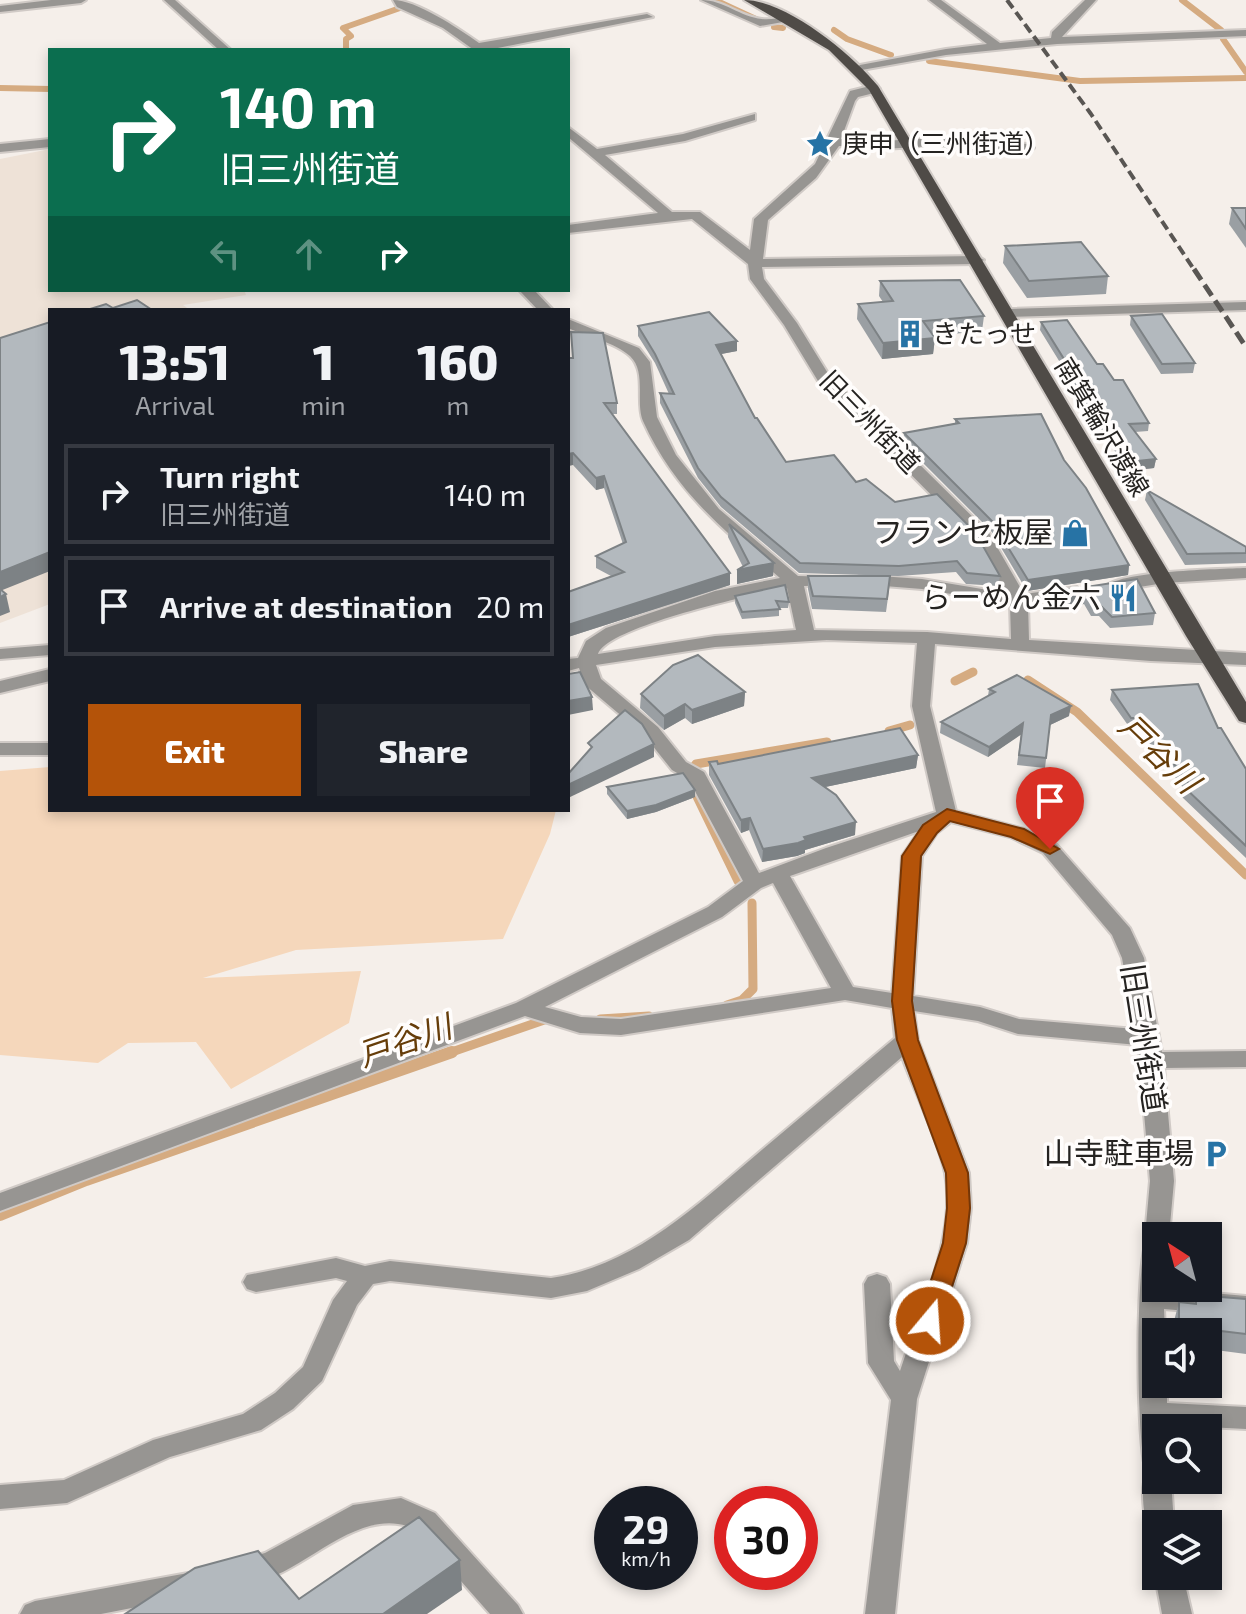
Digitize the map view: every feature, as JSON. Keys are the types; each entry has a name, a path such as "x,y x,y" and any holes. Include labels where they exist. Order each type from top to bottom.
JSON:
{"main road":[{"name":"南箕輪沢渡線","path":"749,0 837,49 860,69 874,89 1246,717"}],"street":[{"path":"0,9 81,0"},
{"path":"169,0 186,19 212,33 223,48"},
{"path":"398,0 401,5 447,26 481,48 647,17"},
{"path":"706,0 760,23 788,20"},
{"path":"934,0 998,47"},
{"path":"1057,41 1056,34 1091,0"},
{"path":"860,69 946,52 1057,41 1240,33 1246,47"},
{"name":"旧三州街道","path":"874,89 854,94 845,107 826,159 802,185 761,219 755,263 757,279 772,303 790,323 823,378 983,537 1019,600"},
{"path":"596,153 685,137 751,117"},
{"path":"570,133 669,216"},
{"path":"834,142 1028,148"},
{"path":"0,148 48,143"},
{"path":"570,229 695,215 710,229 745,250 755,263 977,260"},
{"path":"528,292 544,308"},
{"path":"1007,313 1246,306"},
{"path":"570,324 634,351 645,365 649,417 669,456 713,513 794,581 806,635"},
{"path":"577,663 592,645 612,632 721,595 794,581 862,580 922,584 1019,600 1164,578 1246,573"},
{"path":"1019,600 1020,644"},
{"path":"577,663 695,644 806,635 927,637 1211,659 1246,659"},
{"path":"927,637 921,706 947,815"},
{"path":"0,654 48,650"},
{"path":"577,663 592,681 651,731 688,771 754,883"},
{"path":"0,687 48,675"},
{"path":"0,749 48,749"},
{"path":"0,1202 531,1011 715,912 754,883 833,852 947,815"},
{"path":"880,1614 904,1399 955,1243 959,1208 957,1173 907,1040 902,1001 912,856 930,829 947,815"},
{"name":"旧三州街道","path":"947,815 1036,841 1050,849 1122,933 1133,958 1150,1049 1162,1181 1158,1222"},
{"path":"778,874 845,993"},
{"path":"531,1011 562,1021 621,1027 845,993 980,1014 1018,1026 1150,1049 1246,1059"},
{"path":"256,1282 336,1268 365,1276 390,1271 551,1288 578,1284 630,1262 680,1233 907,1040"},
{"path":"0,1497 67,1491 163,1448 251,1422 284,1401 313,1374 346,1300 365,1276"},
{"path":"877,1284 881,1363 904,1399"},
{"path":"1151,1302 1153,1413 1246,1418"},
{"path":"1198,1302 1246,1306"},
{"path":"35,1614 216,1579 272,1563 363,1513 401,1510 425,1521 508,1614"},
{"path":"1172,1590 1177,1614"}],"shaded area":[{"path":"48,149 48,292 245,292 246,295 183,305 187,308 48,308 48,605 0,623 0,159"},
{"path":"48,767 48,812 556,812 550,834 503,939 296,950 203,978 361,971 349,1023 231,1089 196,1042 128,1043 98,1063 0,1055 0,771"}],"building":[{"path":"1232,208 1246,208 1246,229"},
{"path":"1081,242 1108,276 1029,281 1005,246"},
{"path":"960,280 984,316 923,321 935,338 883,343 858,304 893,301 880,281"},
{"path":"137,300 149,308 113,308"},
{"path":"709,312 737,341 716,345 755,418 786,462 834,455 856,482 866,479 895,502 937,494 975,532 1000,576 967,573 957,561 899,566 800,563 721,497 698,468 660,393 674,394 638,326"},
{"path":"1162,314 1195,363 1162,364 1131,316"},
{"path":"1067,320 1097,364 1103,364 1114,380 1123,380 1149,423 1129,424 1156,459 1128,462 1041,322"},
{"path":"48,323 48,553 0,572 0,338"},
{"path":"571,332 603,333 617,403 604,403 730,573 570,624 570,591 624,572 596,556 626,542 604,476 596,478 573,453 570,454 570,358 573,358"},
{"path":"1041,414 1064,460 1086,488 1129,565 1028,580 992,521 904,433 959,423 955,419"},
{"path":"1147,490 1246,547 1246,553 1187,554"},
{"path":"729,524 774,563 737,570 749,563"},
{"path":"808,576 890,576 887,599 813,596"},
{"path":"1137,579 1155,613 1112,617 1100,605 1092,605 1085,593 1053,599 1048,593"},
{"path":"785,585 789,602 776,601 780,609 742,612 735,596"},
{"path":"698,655 745,692 692,710 685,704 664,716 641,694 673,665"},
{"path":"580,672 592,697 570,701 570,674"},
{"path":"1017,675 1071,706 1051,715 1046,758 1019,755 1023,723 989,747 941,722 995,692 989,689"},
{"path":"1198,684 1218,728 1221,728 1246,769 1246,846 1184,787 1191,786 1139,718 1131,718 1112,690"},
{"path":"625,710 642,724 654,744 570,784 570,772 592,747 588,743"},
{"path":"900,728 918,755 812,778 836,795 856,822 804,837 806,840 798,843 763,849 750,818 741,820 709,762 717,761 718,764"},
{"path":"683,773 695,790 656,805 627,811 607,787"},
{"path":"1222,1297 1246,1299 1246,1334 1222,1331 1222,1318 1179,1318 1179,1302 1222,1302"},
{"path":"419,1517 460,1560 383,1614 125,1614 195,1568 258,1551 299,1599"}],"waterway":[{"path":"715,0 758,20"},
{"path":"1182,0 1221,30"},
{"path":"346,48 346,39 351,36 343,28 400,8"},
{"path":"774,27 783,28"},
{"path":"834,30 847,39 891,55"},
{"path":"1223,39 1246,72"},
{"path":"929,61 1080,81 1246,78"},
{"path":"0,88 48,89"},
{"name":"戸谷川","path":"955,681 973,672"},
{"name":"戸谷川","path":"1028,680 1077,712 1246,875"},
{"name":"戸谷川","path":"889,731 910,725"},
{"name":"戸谷川","path":"738,881 687,776 696,764 827,742"},
{"name":"戸谷川","path":"727,1005 742,1000 753,989 752,903"},
{"name":"戸谷川","path":"600,1019 649,1016"},
{"name":"戸谷川","path":"446,1054 550,1018"},
{"name":"戸谷川","path":"0,1215 86,1180 452,1052"}],"railway":[{"path":"1007,0 1091,114 1195,271"},
{"path":"1194,269 1246,347"}],"place":[{"name":"庚申（三州街道）","path":"820,144"},
{"name":"きたっせ","path":"910,334"},
{"name":"フランセ板屋","path":"1075,533"},
{"name":"らーめん金六","path":"1123,598"},
{"name":"山寺駐車場","path":"1216,1154"}],"route":[{"path":"930,1321 955,1243 959,1208 957,1173 907,1040 902,1001 912,856 930,829 947,815 1017,833 1050,849"}]}
